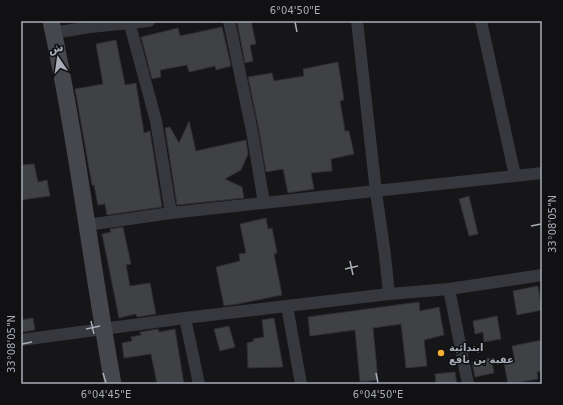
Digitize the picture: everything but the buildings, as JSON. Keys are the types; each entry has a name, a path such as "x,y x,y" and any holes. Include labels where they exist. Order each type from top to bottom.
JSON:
{"street":[{"path":"113,384 73,136 52,27 90,27 149,21"},
{"path":"229,21 252,131 264,203"},
{"path":"357,21 389,294"},
{"path":"481,21 515,176"},
{"path":"129,22 156,121 171,213"},
{"path":"87,225 171,213 542,173"},
{"path":"21,340 184,318 389,294 449,289 542,275"},
{"path":"449,289 468,384"},
{"path":"287,306 301,384"},
{"path":"184,318 199,384"}],"place":[{"name":"ابتدائية عقبة بن نافع","path":"441,353"}]}
